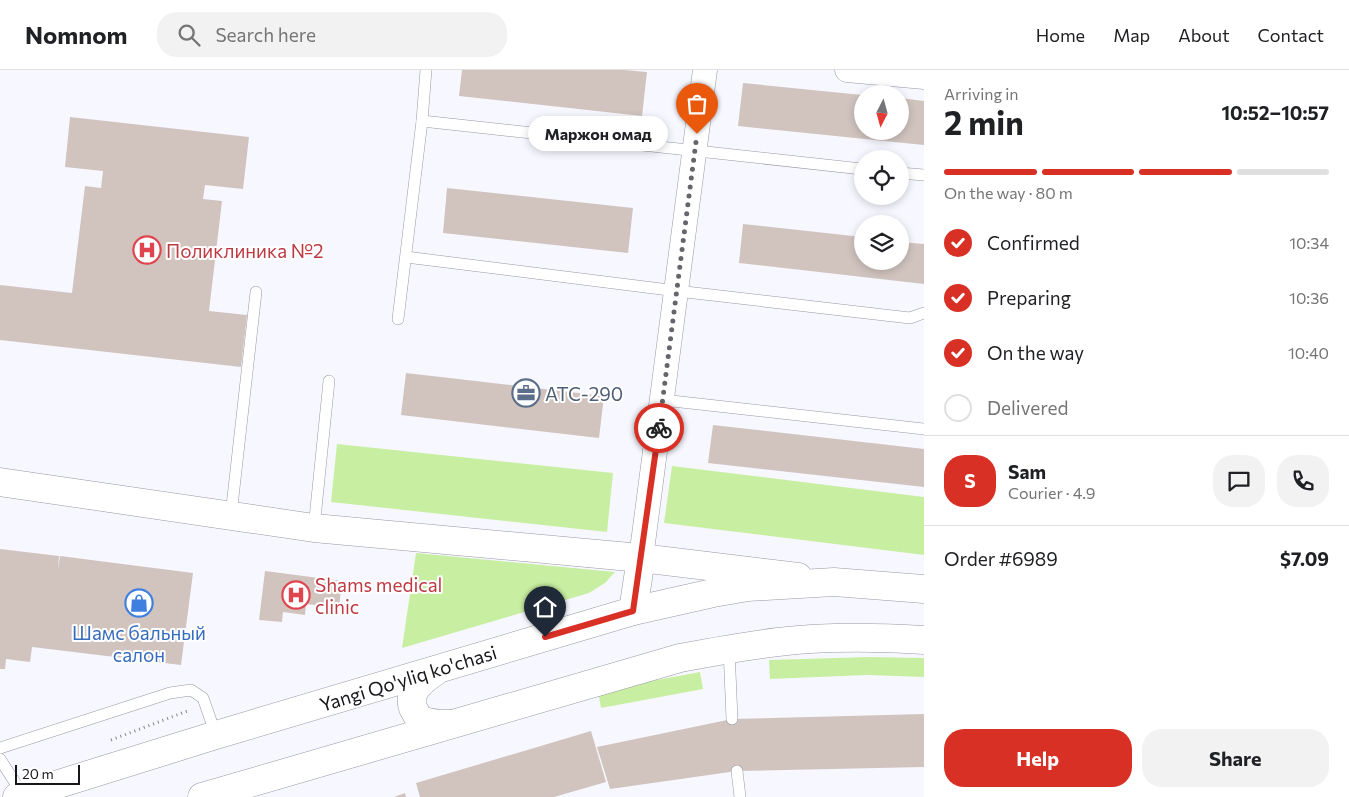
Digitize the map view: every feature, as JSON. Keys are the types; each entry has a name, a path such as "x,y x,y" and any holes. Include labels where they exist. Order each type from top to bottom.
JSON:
{"main road":[{"path":"0,482 314,528 641,558 834,582"},
{"path":"633,611 641,558"},
{"name":"Yangi Qo'yliq ko'chasi","path":"20,796 216,735 633,611 748,587 834,582 919,594"},
{"path":"202,797 259,785 453,724 680,658 729,649 802,640 918,634"},
{"path":"439,668 423,679 414,690 412,703 416,713 422,720 436,724 453,724"}],"street":[{"path":"641,558 706,70"},
{"path":"847,70 924,77"}],"lane":[{"path":"398,319 422,121 426,70"},
{"path":"422,121 854,168"},
{"path":"909,174 924,175"},
{"path":"406,257 910,318 924,313"},
{"path":"231,515 256,292"},
{"path":"314,528 329,381"},
{"path":"663,400 924,429"},
{"path":"729,649 732,719"},
{"path":"0,748 170,693 191,690 203,698 216,735"},
{"path":"0,759 20,796"},
{"path":"738,770 740,797"}],"path":[{"path":"107,741 205,704"}],"green space":[{"path":"337,444 613,473 607,532 331,502"},
{"path":"672,466 924,497 924,555 664,523"},
{"path":"416,553 615,572 605,583 589,593 402,648"},
{"path":"867,657 924,658 924,677 867,675 770,679 769,660"},
{"path":"700,672 703,689 601,708 598,691"}],"building":[{"path":"462,70 624,70 647,72 642,116 459,96"},
{"path":"743,83 854,94 854,138 738,126"},
{"path":"909,99 924,101 924,145 875,140 909,140"},
{"name":"Поликлиника №2","path":"70,117 249,137 243,189 205,185 203,199 222,201 209,311 247,315 241,367 0,340 0,285 72,293 85,186 101,188 103,171 65,167"},
{"path":"447,188 633,208 628,253 443,233"},
{"path":"743,224 854,236 854,270 909,270 909,243 924,244 924,284 739,263"},
{"path":"406,373 604,396 599,438 401,415"},
{"path":"713,425 924,449 924,487 708,463"},
{"path":"0,549 59,556 58,570 60,556 193,573 181,665 32,647 30,662 6,659 5,669 0,669"},
{"path":"265,571 342,581 339,608 306,604 305,615 283,612 282,622 259,620"},
{"path":"924,714 924,767 737,771 610,789 597,747 732,719"},
{"path":"591,731 606,782 554,797 420,797 416,783"},
{"path":"405,793 406,797 394,797"}],"way so far":[{"path":"659,428 697,134"}],"place":[{"name":"Маржон омад","path":"697,134"},
{"name":"Поликлиника №2","path":"147,250"},
{"name":"ATC-290","path":"526,393"},
{"name":"Shams medical clinic","path":"296,595"},
{"name":"Шамс бальный салон","path":"139,603"}],"route":[{"path":"545,637 633,611 659,428"}]}
